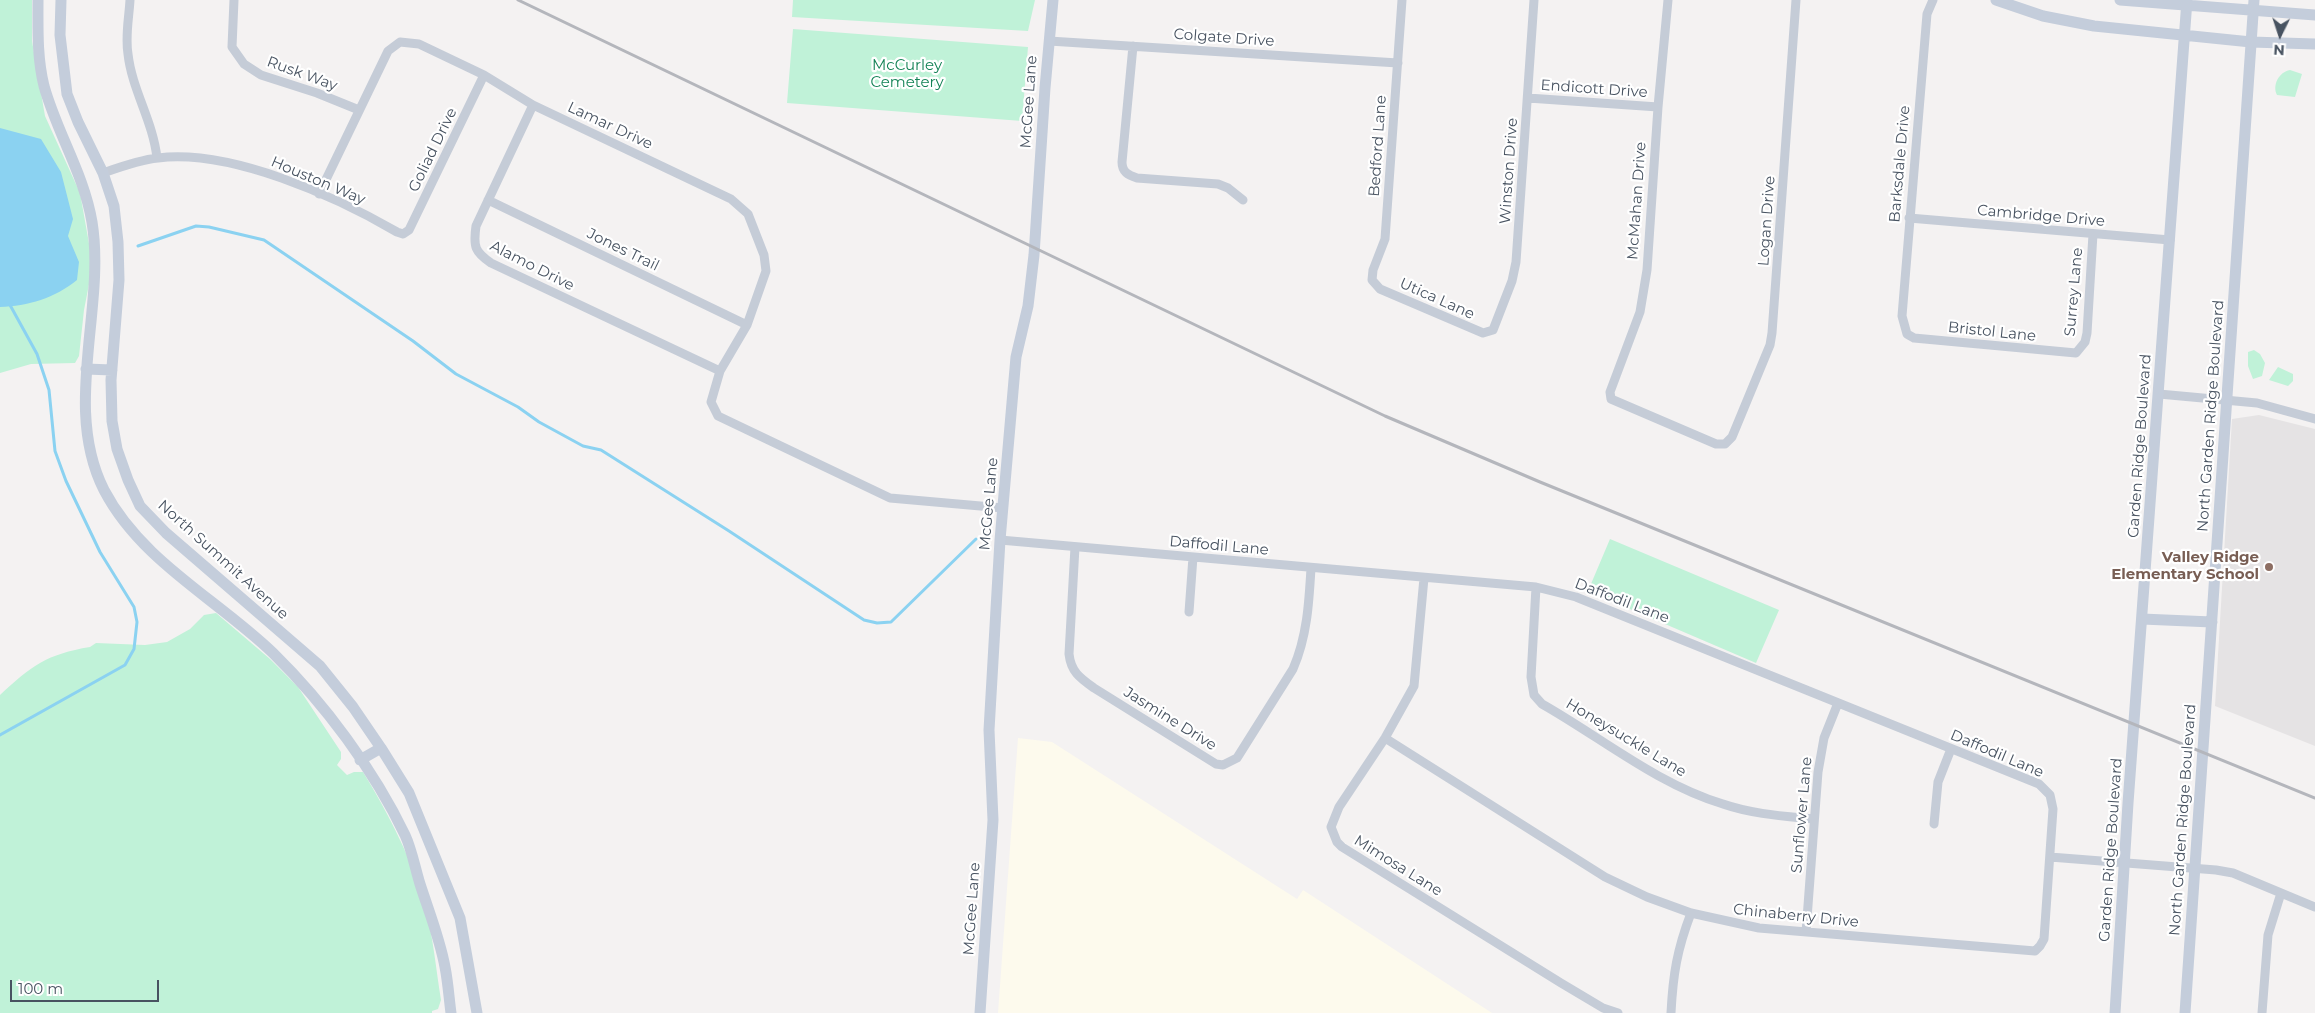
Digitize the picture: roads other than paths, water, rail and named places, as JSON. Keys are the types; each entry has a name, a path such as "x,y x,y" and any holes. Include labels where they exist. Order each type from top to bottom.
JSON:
{"main road":[{"path":"38,0 38,53 44,86 83,183 92,223 94,262 86,369 87,420 91,454 104,489 128,527 148,549 273,653 322,708 360,760 385,798 406,838 445,966 451,1013"},
{"name":"North Summit Avenue","path":"61,0 60,35 68,94 78,122 103,173 114,206 118,242 119,280 112,370 113,428 128,480 140,506 166,533 320,666 353,707 381,748 409,793 460,918 477,1013"},
{"name":"McGee Lane","path":"980,1013 992,820 989,730 1000,540 1016,357 1028,306 1034,255 1048,41 1053,0"},
{"path":"1996,0 2043,16 2094,26 2251,42 2315,44"},
{"path":"2120,0 2254,5 2315,15"},
{"name":"Garden Ridge Boulevard","path":"2115,1013 2187,3"},
{"name":"North Garden Ridge Boulevard","path":"2185,1013 2254,5"},
{"path":"83,183 103,173"},
{"path":"86,369 112,370"},
{"path":"205,597 220,580"},
{"path":"2142,619 2212,622"},
{"path":"360,760 381,748"}],"street":[{"path":"130,0 128,54 131,71 154,135 156,158"},
{"name":"Rusk Way","path":"234,0 232,47 244,64 261,75 317,93 359,110"},
{"name":"Bedford Lane","path":"1380,289 1372,280 1373,270 1386,239 1402,0"},
{"name":"Winston Drive","path":"1483,333 1493,330 1512,281 1516,262 1534,0"},
{"name":"McMahan Drive","path":"1611,399 1612,385 1640,312 1646,270 1668,0"},
{"name":"Logan Drive","path":"1611,399 1716,444 1725,444 1732,437 1771,339 1796,0"},
{"name":"Barksdale Drive","path":"1906,331 1902,316 1909,218 1927,14 1933,0"},
{"name":"Colgate Drive","path":"1048,41 1398,64"},
{"name":"Lamar Drive","path":"319,194 388,51 400,42 419,44 484,76 533,105 730,199 748,214 764,255 766,271 747,325 720,371 711,402 718,416 890,498 1003,508"},
{"path":"1133,46 1122,162 1124,171 1127,175 1137,178 1218,184 1228,188 1243,200"},
{"name":"Goliad Drive","path":"403,234 409,230 484,76"},
{"name":"Endicott Drive","path":"1528,98 1658,108"},
{"name":"Alamo Drive","path":"533,105 476,226 474,240 478,254 720,371"},
{"name":"Houston Way","path":"103,173 156,158 208,160 250,168 288,180 403,234"},
{"name":"Jones Trail","path":"488,200 747,325"},
{"name":"Cambridge Drive","path":"1909,218 2170,240"},
{"name":"Surrey Lane","path":"2078,351 2085,342 2087,333 2093,234"},
{"name":"Utica Lane","path":"1380,289 1483,333"},
{"name":"Bristol Lane","path":"1906,331 1908,336 1914,338 2060,352 2078,351"},
{"path":"2158,394 2257,403 2315,418"},
{"name":"Daffodil Lane","path":"1000,540 1536,587 1576,597 2039,784 2047,790 2052,800 2053,809 2044,939 2040,946"},
{"name":"Jasmine Drive","path":"1075,547 1069,654 1072,669 1077,676 1094,688 1216,764 1223,765 1237,758 1293,669 1299,656 1306,629 1311,568"},
{"path":"1189,612 1193,557"},
{"name":"Mimosa Lane","path":"1424,578 1415,681 1411,694 1385,738 1339,807 1331,827 1337,842 1560,983 1603,1008 1618,1013"},
{"name":"Honeysuckle Lane","path":"1536,587 1531,676 1534,695 1542,704 1649,770 1692,792 1744,810 1813,819"},
{"name":"Sunflower Lane","path":"1806,932 1818,772 1824,738 1838,703"},
{"name":"Chinaberry Drive","path":"1385,738 1605,877 1647,897 1691,913 1759,928 2034,951 2040,946"},
{"path":"1934,824 1938,782 1951,749"},
{"path":"2050,857 2233,873 2315,907"},
{"path":"2262,1013 2268,935 2282,894"},
{"path":"1671,1013 1673,975 1679,945 1691,913"}],"water":[{"path":"0,128 41,139 61,172 73,219 68,236 79,262 77,280 60,292 31,303 0,307"}],"waterway":[{"path":"138,246 196,226 209,227 264,240 413,341 456,374 518,407 539,422 583,446 601,450 864,620 877,623 891,622 976,539"},
{"path":"0,735 125,665 134,649 137,622 134,607 100,552 66,481 55,451 49,390 37,354 10,305"}],"railway":[{"path":"518,0 1385,416 1540,482 2315,798"}],"place":[{"name":"Valley Ridge Elementary School","path":"2269,567"}],"park label":[{"name":"McCurley Cemetery","path":"907,74"}]}
